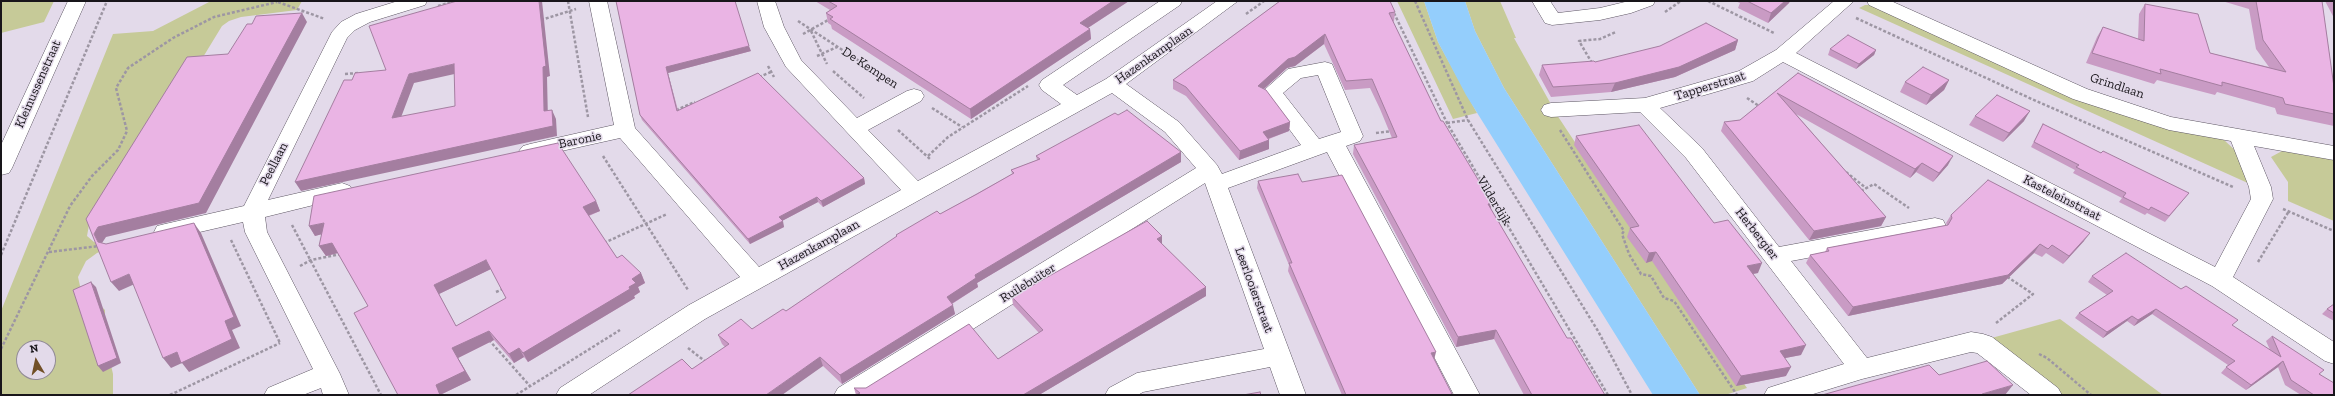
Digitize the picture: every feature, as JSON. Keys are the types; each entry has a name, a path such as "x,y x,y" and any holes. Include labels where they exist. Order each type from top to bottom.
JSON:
{"street":[{"name":"Kleinussenstraat","path":"1,168 77,1"},
{"name":"Peellaan","path":"277,395 332,385 256,232 253,211 260,192 339,36 348,26 363,18 418,1"},
{"path":"766,1 792,63 916,192"},
{"path":"1076,104 1049,85 1173,1"},
{"name":"Hazenkamplaan","path":"569,395 697,312 1113,84 1229,1"},
{"path":"1541,1 1552,19 1600,14 1631,7 1646,1"},
{"name":"Grindlaan","path":"1876,1 2080,94 2169,122 2334,153"},
{"path":"599,2 625,130 741,264 757,279"},
{"name":"Tapperstraat","path":"1551,110 1645,105 1746,76 1790,49 1840,4"},
{"name":"Kasteleinstraat","path":"1790,49 2220,280 2334,354"},
{"name":"Leerlooierstraat","path":"1113,84 1172,127 1213,177 1278,356 1294,395"},
{"path":"855,128 914,96"},
{"name":"Herbergier","path":"1645,105 1694,153 1862,369"},
{"name":"Baronie","path":"507,156 625,130"},
{"path":"2220,280 2262,199 2260,187 2239,135"},
{"path":"1213,177 1334,142 1466,395"},
{"name":"Ruilebuiter","path":"847,395 1213,177"},
{"path":"144,236 361,188"},
{"path":"1774,256 1935,226"},
{"path":"1777,395 1862,369 1971,342 1983,344 2049,395"},
{"path":"1118,395 1137,383 1278,356"}],"path":[{"path":"1,255 107,1"},
{"path":"1415,1 1431,42 1468,120 1598,331 1632,395"},
{"path":"1664,12 1681,1"},
{"path":"1708,1 1790,49"},
{"path":"1,349 70,206 92,176 118,150 127,131 116,88 128,68 172,38 214,17 247,8 278,2 348,26"},
{"path":"540,21 599,2"},
{"path":"1840,4 2036,101 2334,231"},
{"name":"Vilderdijk","path":"1392,7 1399,25 1447,123 1608,395"},
{"path":"779,35 811,30 836,16"},
{"name":"De Kempen","path":"779,35 797,21 962,127"},
{"path":"1594,67 1578,40 1600,39 1622,30"},
{"path":"756,79 792,63"},
{"path":"319,76 365,72"},
{"path":"1724,82 1762,108"},
{"path":"928,156 948,137 962,127 1028,86 1034,88 1049,85"},
{"path":"668,113 697,102"},
{"path":"1551,110 1559,124 1560,131 1624,231 1622,234 1629,254 1640,274 1651,276 1664,298 1674,301 1737,395"},
{"path":"1440,124 1468,120"},
{"path":"1334,142 1400,129"},
{"path":"1842,169 1866,188"},
{"path":"1857,194 1874,184 1935,226"},
{"path":"602,243 689,204"},
{"path":"2240,293 2289,212"},
{"path":"1491,225 1506,222"},
{"path":"48,252 106,244"},
{"path":"278,277 311,260 342,254"},
{"path":"1971,342 2033,294 2000,272"},
{"path":"496,292 510,285"},
{"path":"170,395 306,331"},
{"path":"484,335 530,386"},
{"path":"688,348 710,365"}],"green space":[{"path":"1,1 54,1 44,22 1,33"},
{"path":"211,1 302,1 297,10 241,17 229,21 222,26 197,67 89,225 87,236 94,242 113,247 97,253 86,261 78,277 80,286 105,310 105,340 113,374 113,395 1,395 1,311 113,34 153,31"},
{"path":"1397,1 1424,1 1438,42 1477,113 1453,119"},
{"path":"1465,1 1500,1 1516,38 1514,38 1557,115 1635,233 1747,388 1725,395 1700,395 1504,88 1475,31"},
{"path":"1865,5 1875,5 2022,69 2224,140 2237,152 2250,184 1859,8"},
{"path":"2282,151 2334,160 2334,221 2288,201 2288,182 2271,157"},
{"path":"2060,319 2163,395 2061,395 1988,339"}],"water":[{"path":"1424,1 1465,1 1475,31 1504,88 1700,395 1653,395 1466,95 1438,42"}],"building":[{"path":"457,1 539,1 546,66 543,67 544,111 552,110 553,126 295,182 344,80 352,80 355,73 386,70 369,26","holes":["454,64 455,106 392,118 409,74"]},
{"path":"616,1 735,1 749,46 666,67 677,111 758,73 864,178 821,201 817,197 779,217 783,221 748,239 640,115"},
{"path":"828,1 1113,1 1080,23 1090,29 970,109 830,19 833,17 826,13 837,6"},
{"path":"1280,1 1390,1 1395,12 1389,13 1441,121 1443,121 1492,203 1488,204 1567,338 1571,338 1605,395 1532,395 1496,330 1458,337 1354,145 1397,137 1372,79 1346,81 1325,34 1295,57 1288,59 1258,86 1266,90 1290,122 1263,132 1269,140 1240,151 1186,87 1173,80"},
{"path":"1747,1 1785,1 1771,13"},
{"path":"2256,1 2322,1 2334,87 2334,114 2285,104 2283,98 2222,82 2222,86 2160,69 2161,74 2092,53 2103,27 2144,41 2145,4 2198,14 2210,53 2286,72 2263,40"},
{"path":"302,13 199,203 98,227 94,234 98,242 106,244 194,223 234,317 225,321 232,339 181,363 177,352 163,358 129,274 111,282 86,219 187,57 228,54 247,24 252,24 256,16"},
{"path":"1706,23 1738,40 1679,67 1615,83 1553,87 1542,65 1595,62 1660,46"},
{"path":"1848,35 1876,50 1859,64 1830,49"},
{"path":"1923,67 1949,80 1931,95 1905,82"},
{"path":"1798,73 1953,156 1939,173 1922,163 1915,169 1777,93 1886,217 1814,231 1724,122 1740,120"},
{"path":"1997,95 2030,111 2009,133 1975,116"},
{"path":"1127,110 1181,152 975,275 976,278 947,297 953,305 840,375 820,357 766,395 628,395 682,359 692,369 729,344 718,335 741,319 752,329 783,309 786,311 897,236 896,235 937,211 940,214 1014,173 1011,170 1040,159 1036,156 1115,113 1118,115"},
{"path":"2043,124 2101,153 2103,151 2189,193 2169,216 2151,207 2149,210 2123,197 2126,193 2076,167 2079,165 2034,142"},
{"path":"1639,125 1714,223 1728,220 1762,263 1747,266 1806,345 1780,351 1791,367 1741,376 1656,252 1649,253 1630,228 1639,226 1576,136"},
{"path":"558,143 596,201 583,207 617,258 622,255 641,273 632,279 636,283 629,287 630,289 523,353 519,348 509,354 489,331 452,348 465,371 436,385 440,395 398,395 354,313 368,306 332,243 319,246 324,223 309,226 314,196","holes":["486,260 506,298 456,326 434,285"]},
{"path":"1298,174 1302,182 1342,175 1436,352 1431,353 1452,394 1346,395 1289,263 1292,263 1258,181"},
{"path":"1988,180 2090,233 2069,256 2052,245 2048,249 2040,244 2008,275 1853,307 1810,255 1829,251 1827,248 1948,225 1952,218 1951,215"},
{"path":"1147,221 1162,236 1157,239 1206,287 1023,395 856,395 860,393 854,388 866,388 969,324 998,359 1043,330 1012,297"},
{"path":"2126,253 2181,289 2186,286 2238,320 2232,325 2281,357 2272,336 2324,370 2319,374 2334,383 2334,395 2314,395 2291,380 2283,361 2251,385 2226,367 2235,361 2156,309 2138,320 2132,316 2107,332 2079,313 2113,291 2092,276"},
{"path":"91,282 117,358 98,366 73,290"},
{"path":"2334,304 2334,313 2327,309"},
{"path":"1987,361 2013,385 1982,394 1983,395 1822,395 1929,365 1939,375"},
{"path":"1260,392 1261,395 1243,395"}]}
